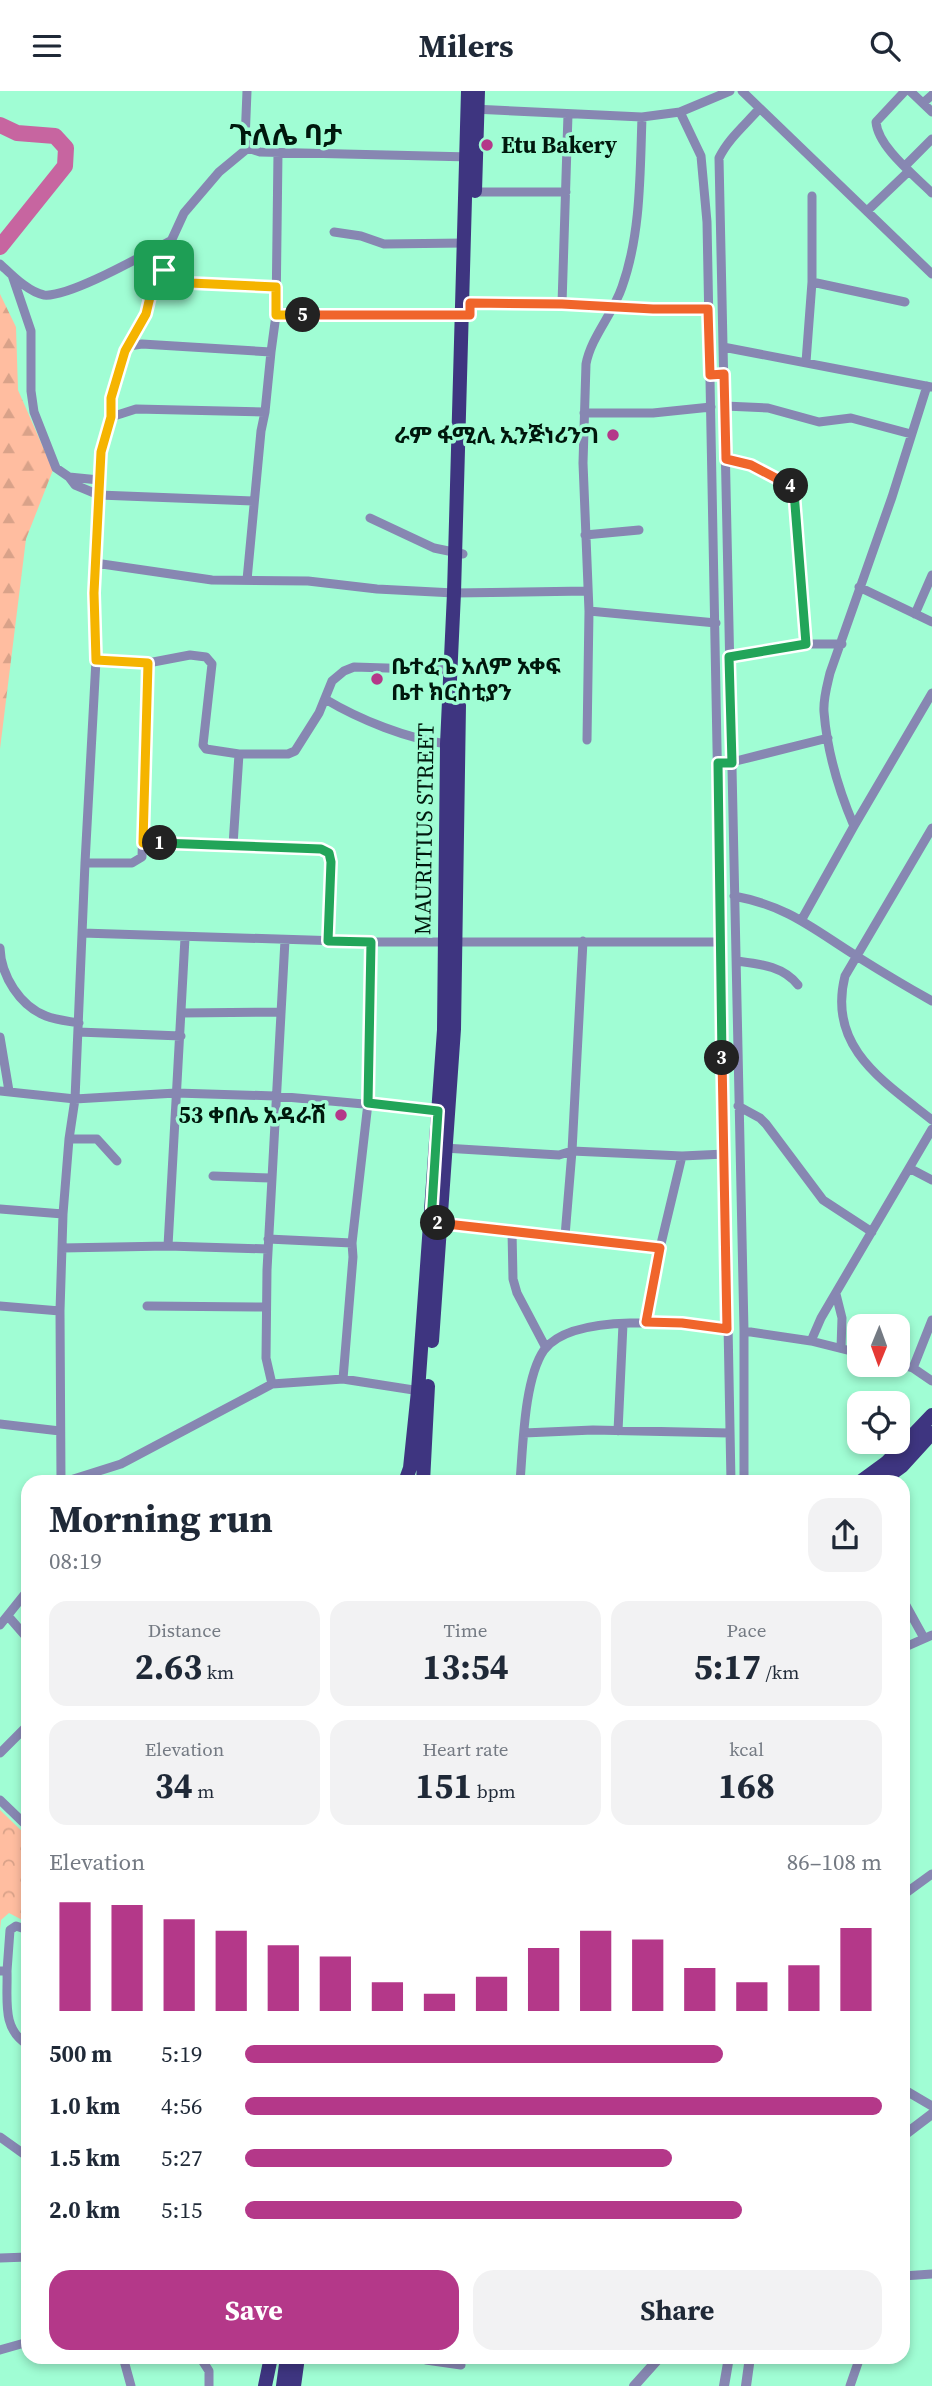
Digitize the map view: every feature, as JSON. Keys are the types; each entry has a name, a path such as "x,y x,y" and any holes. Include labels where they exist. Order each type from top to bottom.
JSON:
{"main road":[{"name":"MAURITIUS STREET","path":"468,91 473,109"},
{"name":"MAURITIUS STREET","path":"423,1475 423,1392 444,1111 451,943 465,309 473,109 478,91"},
{"name":"MAURITIUS STREET","path":"465,309 464,243 470,192"},
{"name":"MAURITIUS STREET","path":"451,943 447,744 459,593"},
{"name":"MAURITIUS STREET","path":"408,1475 423,1392"},
{"path":"870,1475 886,1464 932,1415"},
{"path":"890,1475 902,1466 932,1433"},
{"path":"268,2386 271,2364"},
{"path":"283,2386 286,2364"},
{"path":"294,2386 299,2364"},
{"path":"299,2386 300,2364"}],"street":[{"path":"247,91 245,141 248,148 260,152 471,157"},
{"path":"473,109 642,117 680,112 730,91"},
{"path":"742,91 932,274"},
{"path":"905,91 876,122 877,132 883,142 932,193"},
{"path":"910,91 932,112"},
{"path":"923,103 932,95"},
{"path":"744,1475 737,961 719,158 726,143 759,109"},
{"path":"680,112 701,156 707,222 731,1475"},
{"path":"562,304 568,114"},
{"path":"587,740 589,611 583,412 587,357 615,307 629,264 642,117"},
{"path":"867,211 932,139"},
{"path":"63,1475 60,1431 62,1214 75,1099 79,1027 96,660 95,563 101,452 111,417 111,398 125,351 146,314 150,297 164,270 167,250 191,204 219,172 248,148"},
{"path":"247,580 253,501 276,315 278,152"},
{"path":"470,192 566,191"},
{"path":"806,362 812,282 812,195"},
{"path":"334,232 361,236 384,244 464,243"},
{"path":"0,264 33,290 44,295 58,293 122,268 174,239"},
{"path":"164,270 176,281 276,287"},
{"path":"12,275 31,331 31,391 39,430 56,468 75,485 99,495 253,501"},
{"path":"812,282 905,302"},
{"path":"276,315 562,304 708,309"},
{"path":"129,346 142,344 271,352"},
{"path":"723,347 929,387 826,690 824,711 828,738 844,801 854,826"},
{"path":"710,375 724,374"},
{"path":"725,406 768,408 819,422 851,418 911,434"},
{"path":"583,412 653,414 711,407"},
{"path":"111,417 136,409 265,412"},
{"path":"726,459 751,465 780,478 790,484 794,492 806,644"},
{"path":"69,477 99,481"},
{"path":"370,518 434,548 459,554"},
{"path":"585,535 639,530"},
{"path":"95,563 212,580 308,581 377,589 459,593 587,590"},
{"path":"915,614 932,575"},
{"path":"859,587 932,622"},
{"path":"589,611 716,623"},
{"path":"729,657 806,644 842,644"},
{"path":"96,660 148,663 199,654 210,660 212,664 203,745 206,749 239,754 288,754 295,751 325,699 332,681 354,667 451,670"},
{"path":"85,863 132,863 142,857 148,663"},
{"path":"802,919 932,693"},
{"path":"325,699 357,717 432,742 447,744"},
{"path":"718,763 732,763 828,738"},
{"path":"233,845 239,754"},
{"path":"932,828 845,977 840,995 841,1017 851,1045 865,1063 932,1119"},
{"path":"143,843 321,849 329,853 331,862 328,941"},
{"path":"734,896 759,900 802,919 932,1001"},
{"path":"82,933 371,942 720,942"},
{"path":"169,1246 185,938"},
{"path":"272,1384 266,1358 266,1307 270,1178 285,940"},
{"path":"565,1235 583,941"},
{"path":"343,1379 352,1243 368,1103 371,942"},
{"path":"0,949 2,971 13,988 37,1013 79,1027 181,1036"},
{"path":"737,961 756,963 785,972 797,985"},
{"path":"181,1013 280,1012"},
{"path":"0,1037 4,1091 75,1099 176,1093 275,1096 444,1111"},
{"path":"738,1106 766,1124 823,1200 872,1231"},
{"path":"811,1341 821,1318 932,1129"},
{"path":"69,1139 97,1139 117,1161"},
{"path":"441,1148 559,1154 572,1151 682,1156 725,1154"},
{"path":"646,1322 682,1156"},
{"path":"909,1168 932,1180"},
{"path":"213,1176 270,1178"},
{"path":"0,1209 62,1214"},
{"path":"436,1223 565,1235 660,1248"},
{"path":"512,1231 513,1279 517,1293 546,1348"},
{"path":"62,1248 352,1243"},
{"path":"836,1294 842,1318 841,1348"},
{"path":"0,1306 60,1311"},
{"path":"147,1306 266,1307"},
{"path":"913,1368 932,1320"},
{"path":"521,1475 526,1414 537,1363 546,1348 564,1335 593,1327 646,1322 682,1323 727,1329"},
{"path":"618,1431 623,1324"},
{"path":"744,1331 811,1341 847,1350"},
{"path":"910,1367 932,1381"},
{"path":"86,1475 121,1464 272,1384 343,1379 423,1392"},
{"path":"0,1424 60,1431"},
{"path":"524,1433 729,1433"},
{"path":"0,1625 21,1599"},
{"path":"910,1610 928,1636 910,1645"},
{"path":"8,1616 21,1631"},
{"path":"0,1753 21,1732"},
{"path":"0,1800 21,1820"},
{"path":"910,1890 932,1874"},
{"path":"21,1928 16,1926 10,1930 4,1971 9,2026 21,2040"},
{"path":"910,2093 932,2106"},
{"path":"910,2131 932,2114"},
{"path":"0,2137 21,2152"},
{"path":"0,2258 21,2257"},
{"path":"910,2276 932,2274"},
{"path":"0,2350 21,2344"},
{"path":"125,2364 131,2386"},
{"path":"204,2364 209,2371 209,2386"},
{"path":"454,2364 461,2365"},
{"path":"634,2386 654,2364"},
{"path":"724,2386 728,2364"},
{"path":"746,2386 749,2364"},
{"path":"850,2386 858,2364"}],"green space":[{"path":"0,294 16,327 18,390 53,470 26,539 0,749"},
{"path":"0,1810 21,1830 21,1919 9,1913 1,1920 0,1930"}],"waterway":[{"path":"0,125 17,133 55,136 66,148 65,166 0,247"}],"place":[{"name":"Etu Bakery","path":"487,145"},
{"name":"ራም ፋሚሊ ኢንጅነሪንግ","path":"613,435"},
{"name":"ቤተፈጌ አለም አቀፍ ቤተ ክርስቲያን","path":"377,679"},
{"name":"53 ቀበሌ አዳራሽ","path":"341,1115"}],"district":[{"name":"ጉለሌ ባታ","path":"286,135"}],"route":[{"path":"164,270 176,281 276,287 276,315 470,315 470,303 708,309 710,375 724,374 726,459 751,465 780,478 790,484 794,492 806,644 729,657 732,763 718,763 727,1329 682,1323 646,1322 660,1248 565,1235 431,1222 438,1111 368,1103 371,942 328,941 331,862 329,853 321,849 143,843 148,663 96,660 94,593 99,473 101,452 111,417 111,398 125,351 146,314 150,297 164,270"}]}
